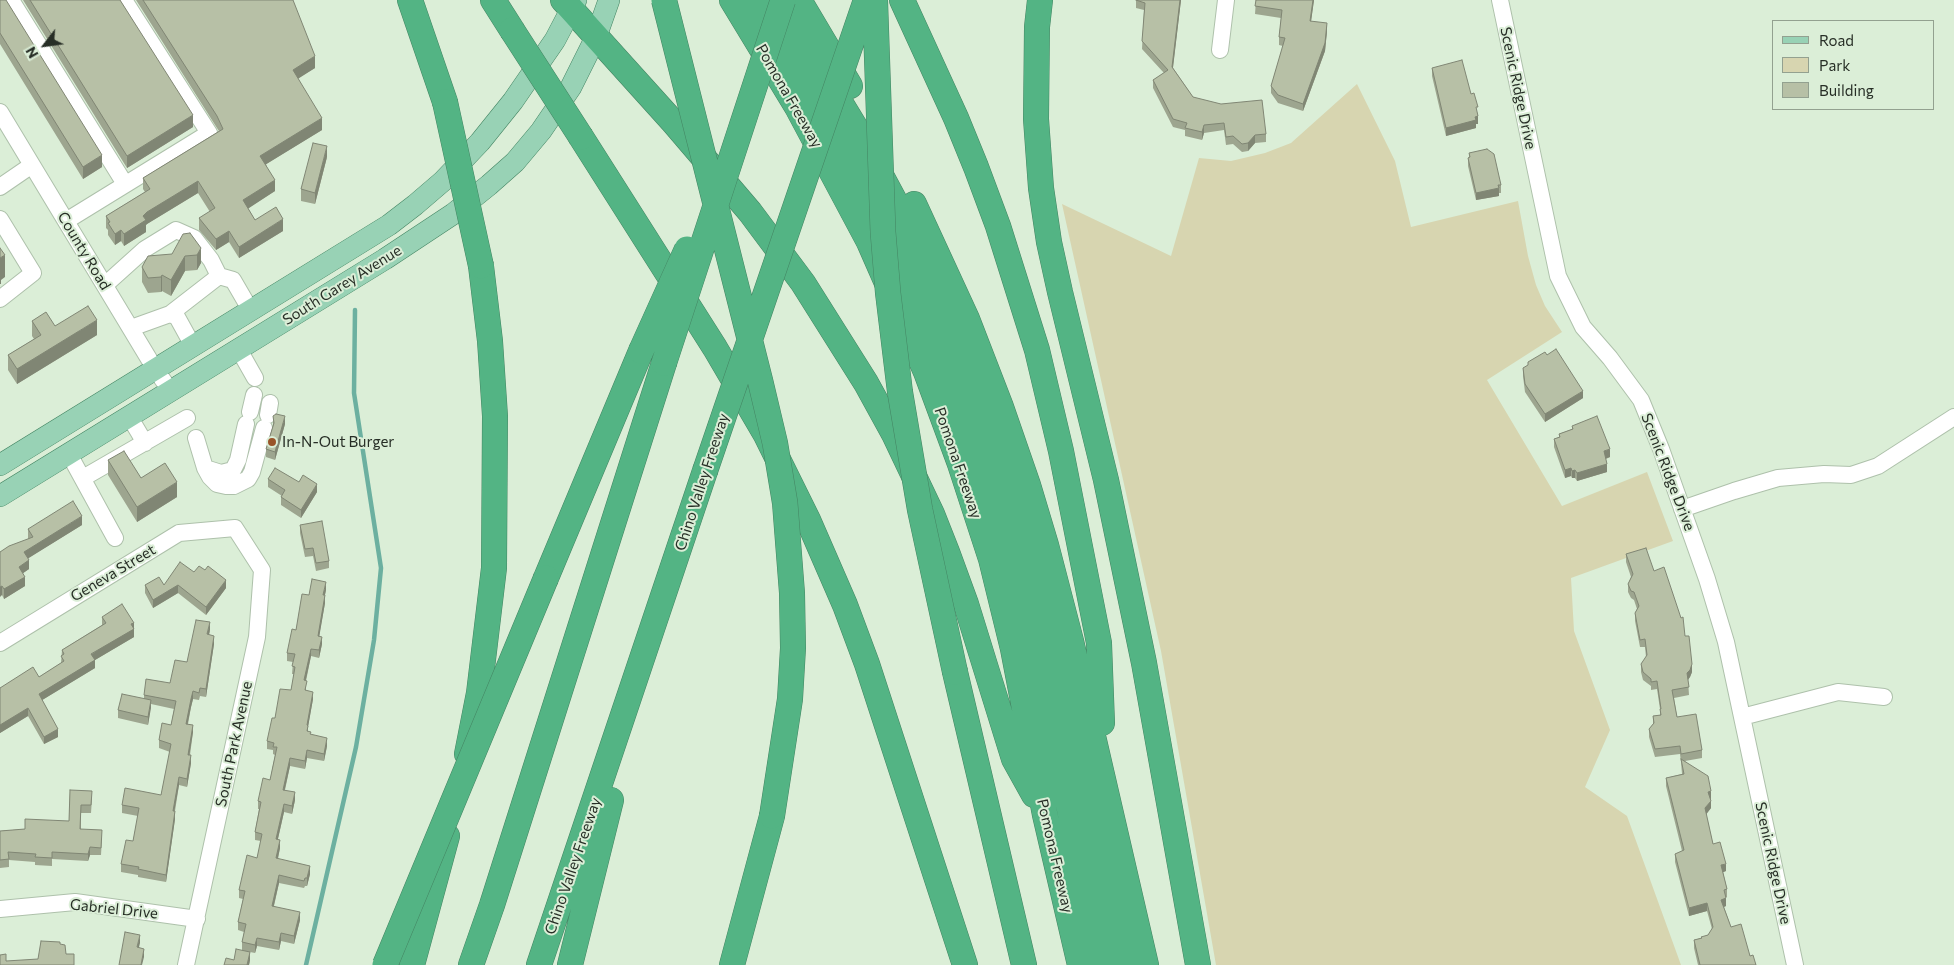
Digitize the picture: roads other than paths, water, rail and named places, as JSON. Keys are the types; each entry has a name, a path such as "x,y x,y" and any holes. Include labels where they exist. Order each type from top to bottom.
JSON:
{"highway":[{"path":"410,0 445,102 481,266 490,341 495,416 494,568 479,693 448,836 412,965"},
{"path":"492,0 715,348 766,435 808,520 845,606 867,664 965,965"},
{"path":"664,0 775,443 785,503 792,593 793,648 790,699 772,816 732,965"},
{"name":"Pomona Freeway","path":"732,0 796,107 869,242 926,372 960,464 991,560 1013,649 1045,815 1080,965"},
{"path":"754,0 837,140 899,262 979,462 1008,554 1041,677 1103,965"},
{"path":"778,0 854,124 899,209 985,413 1020,521 1048,626 1125,965"},
{"path":"471,965 492,905 664,363 783,0"},
{"path":"799,0 870,120 902,180 967,319 1004,416 1046,545 1071,641 1146,965"},
{"name":"Chino Valley Freeway","path":"540,965 705,471 866,0"},
{"path":"875,0 883,232 900,392 920,510 955,672 1024,965"},
{"path":"902,0 956,118 976,167 1004,244 1038,350 1061,450 1098,643 1104,781"},
{"path":"1040,0 1037,27 1036,118 1041,188 1049,242 1106,480 1144,663 1198,965"},
{"path":"570,3 596,37 674,123 750,212 803,283 866,383 894,434 932,514 966,604 1014,760 1045,815"},
{"path":"385,965 642,351 699,221 730,162"},
{"path":"570,965 656,621"}],"main road":[{"name":"South Garey Avenue","path":"0,496 419,237 490,185 515,162 541,130 571,87 596,37 609,0"},
{"name":"South Garey Avenue","path":"0,465 389,225 415,205 443,181 480,142 513,101 555,40 570,3"}],"street":[{"path":"11,0 125,184"},
{"path":"66,221 209,133 124,0"},
{"path":"1220,50 1226,0"},
{"name":"Scenic Ridge Drive","path":"1500,0 1558,276 1583,327 1610,358 1641,400 1661,449 1707,579 1723,633 1795,965"},
{"name":"County Road","path":"0,112 6,135 32,165 155,369 170,390"},
{"path":"0,187 32,165"},
{"path":"0,219 33,273 0,299"},
{"path":"105,285 145,249 176,230 194,238 211,260 219,276 234,280 251,311"},
{"path":"131,328 170,314 219,276"},
{"path":"170,314 177,317 193,346"},
{"path":"238,348 255,378"},
{"path":"205,468 221,474 233,470 238,460 254,395"},
{"path":"196,438 205,468 210,477 221,486 234,486 248,479 255,466 267,415"},
{"path":"128,416 145,443"},
{"path":"1682,509 1778,478 1824,474 1851,475 1878,466 1954,416"},
{"path":"83,478 187,418"},
{"path":"69,454 115,538"},
{"name":"Geneva Street","path":"0,643 179,533 235,528"},
{"name":"South Park Avenue","path":"186,965 256,637 262,570 235,528"},
{"path":"1742,717 1838,692 1884,698"},
{"name":"Gabriel Drive","path":"0,909 75,902 197,919"}],"waterway":[{"path":"306,965 356,747 374,640 381,568 354,393 355,310"}],"place":[{"name":"In-N-Out Burger","path":"272,442"}]}
